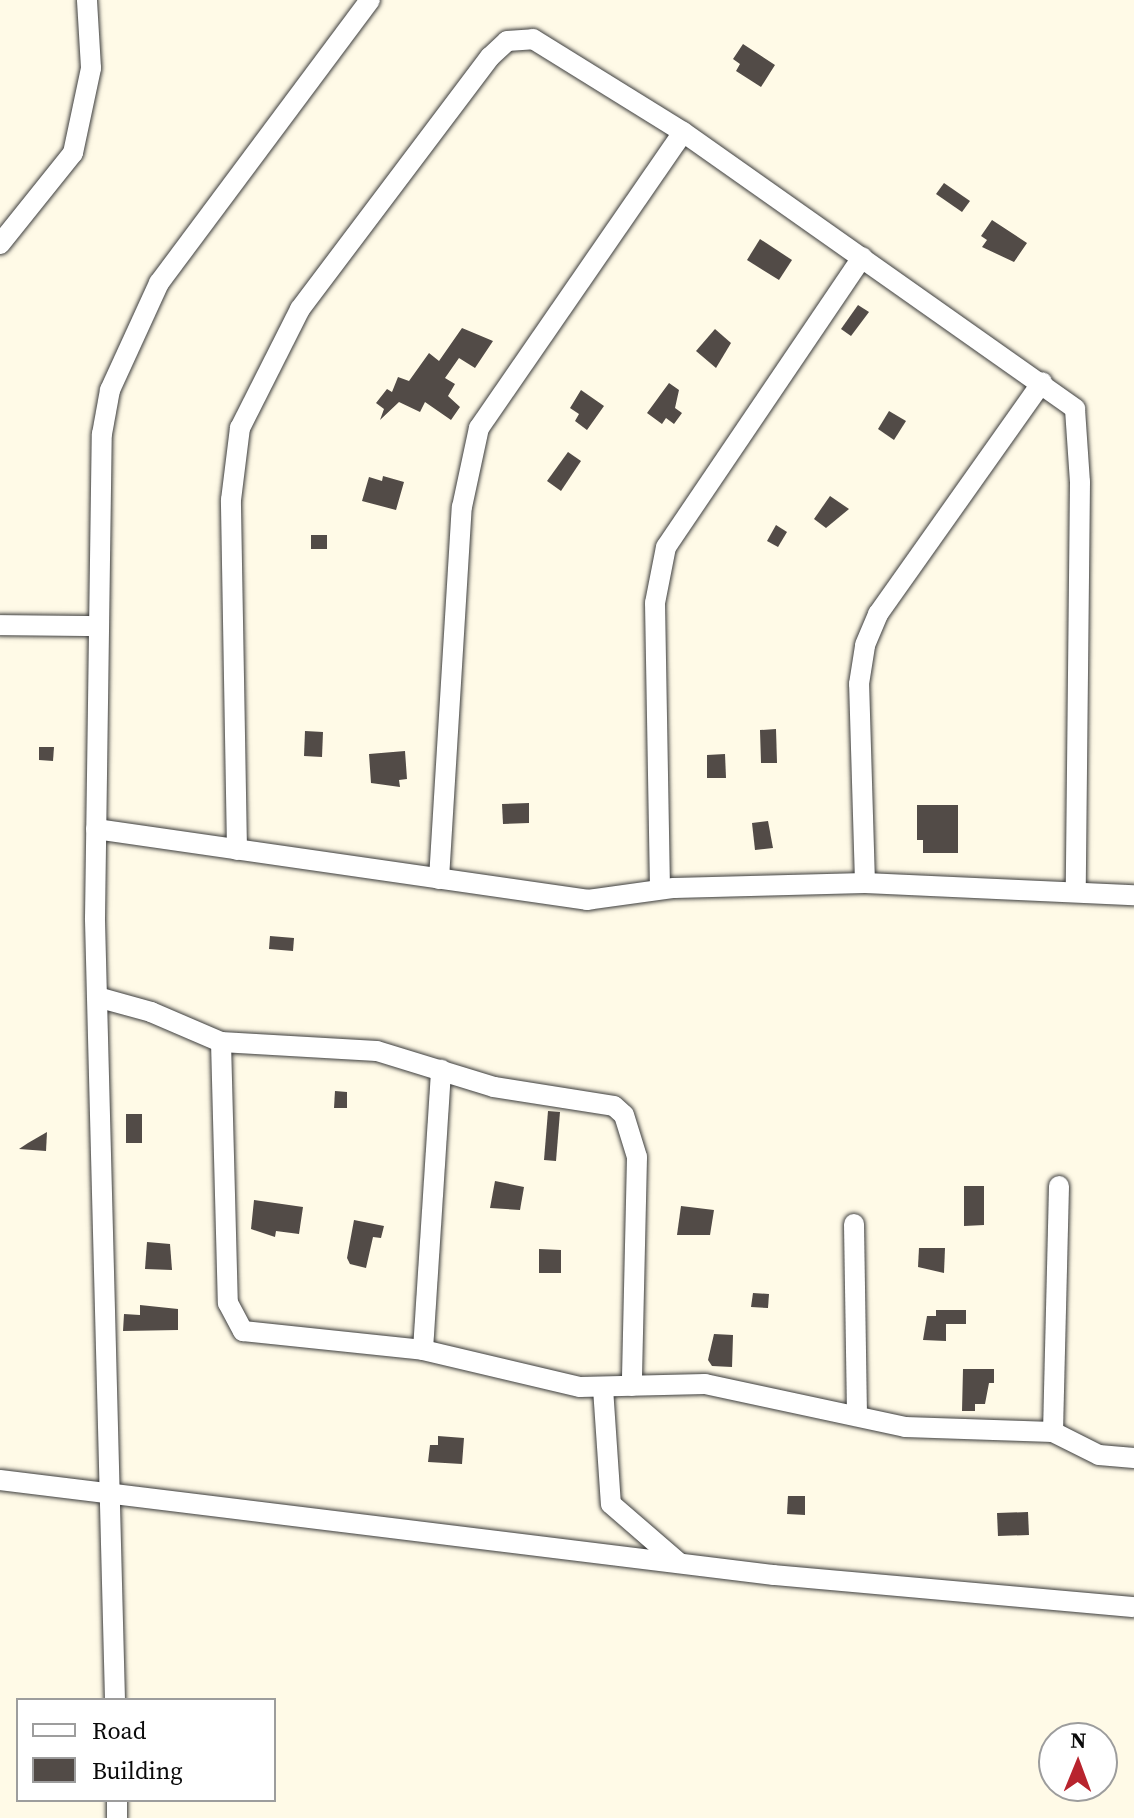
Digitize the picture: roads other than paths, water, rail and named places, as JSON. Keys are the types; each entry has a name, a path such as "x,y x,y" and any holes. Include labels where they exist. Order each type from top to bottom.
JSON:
{"street":[{"path":"0,244 73,153 91,68 87,0"},
{"path":"115,1698 97,997 96,829 102,434 110,390 159,283 370,0"},
{"path":"237,850 233,464 240,428 300,309 490,57 507,41 540,42 683,132 1042,382 1075,409 1079,423 1076,889"},
{"path":"439,879 462,507 479,428 683,132"},
{"path":"660,889 655,603 666,547 862,257"},
{"path":"865,883 859,684 865,645 878,614 1042,382"},
{"path":"0,625 99,626"},
{"path":"96,829 587,900 611,901 660,889 865,883 1076,889 1134,895"},
{"path":"97,997 151,1012 221,1042 377,1051 494,1087 600,1101 624,1115 637,1157 632,1386"},
{"path":"221,1042 228,1303 236,1325 254,1334 423,1350 546,1382 603,1388 705,1384 919,1428 1053,1432 1099,1455 1134,1458"},
{"path":"423,1350 441,1070"},
{"path":"1053,1432 1059,1186"},
{"path":"854,1224 857,1416"},
{"path":"603,1388 611,1504 680,1563"},
{"path":"0,1480 110,1491 680,1563 1134,1607"}]}
